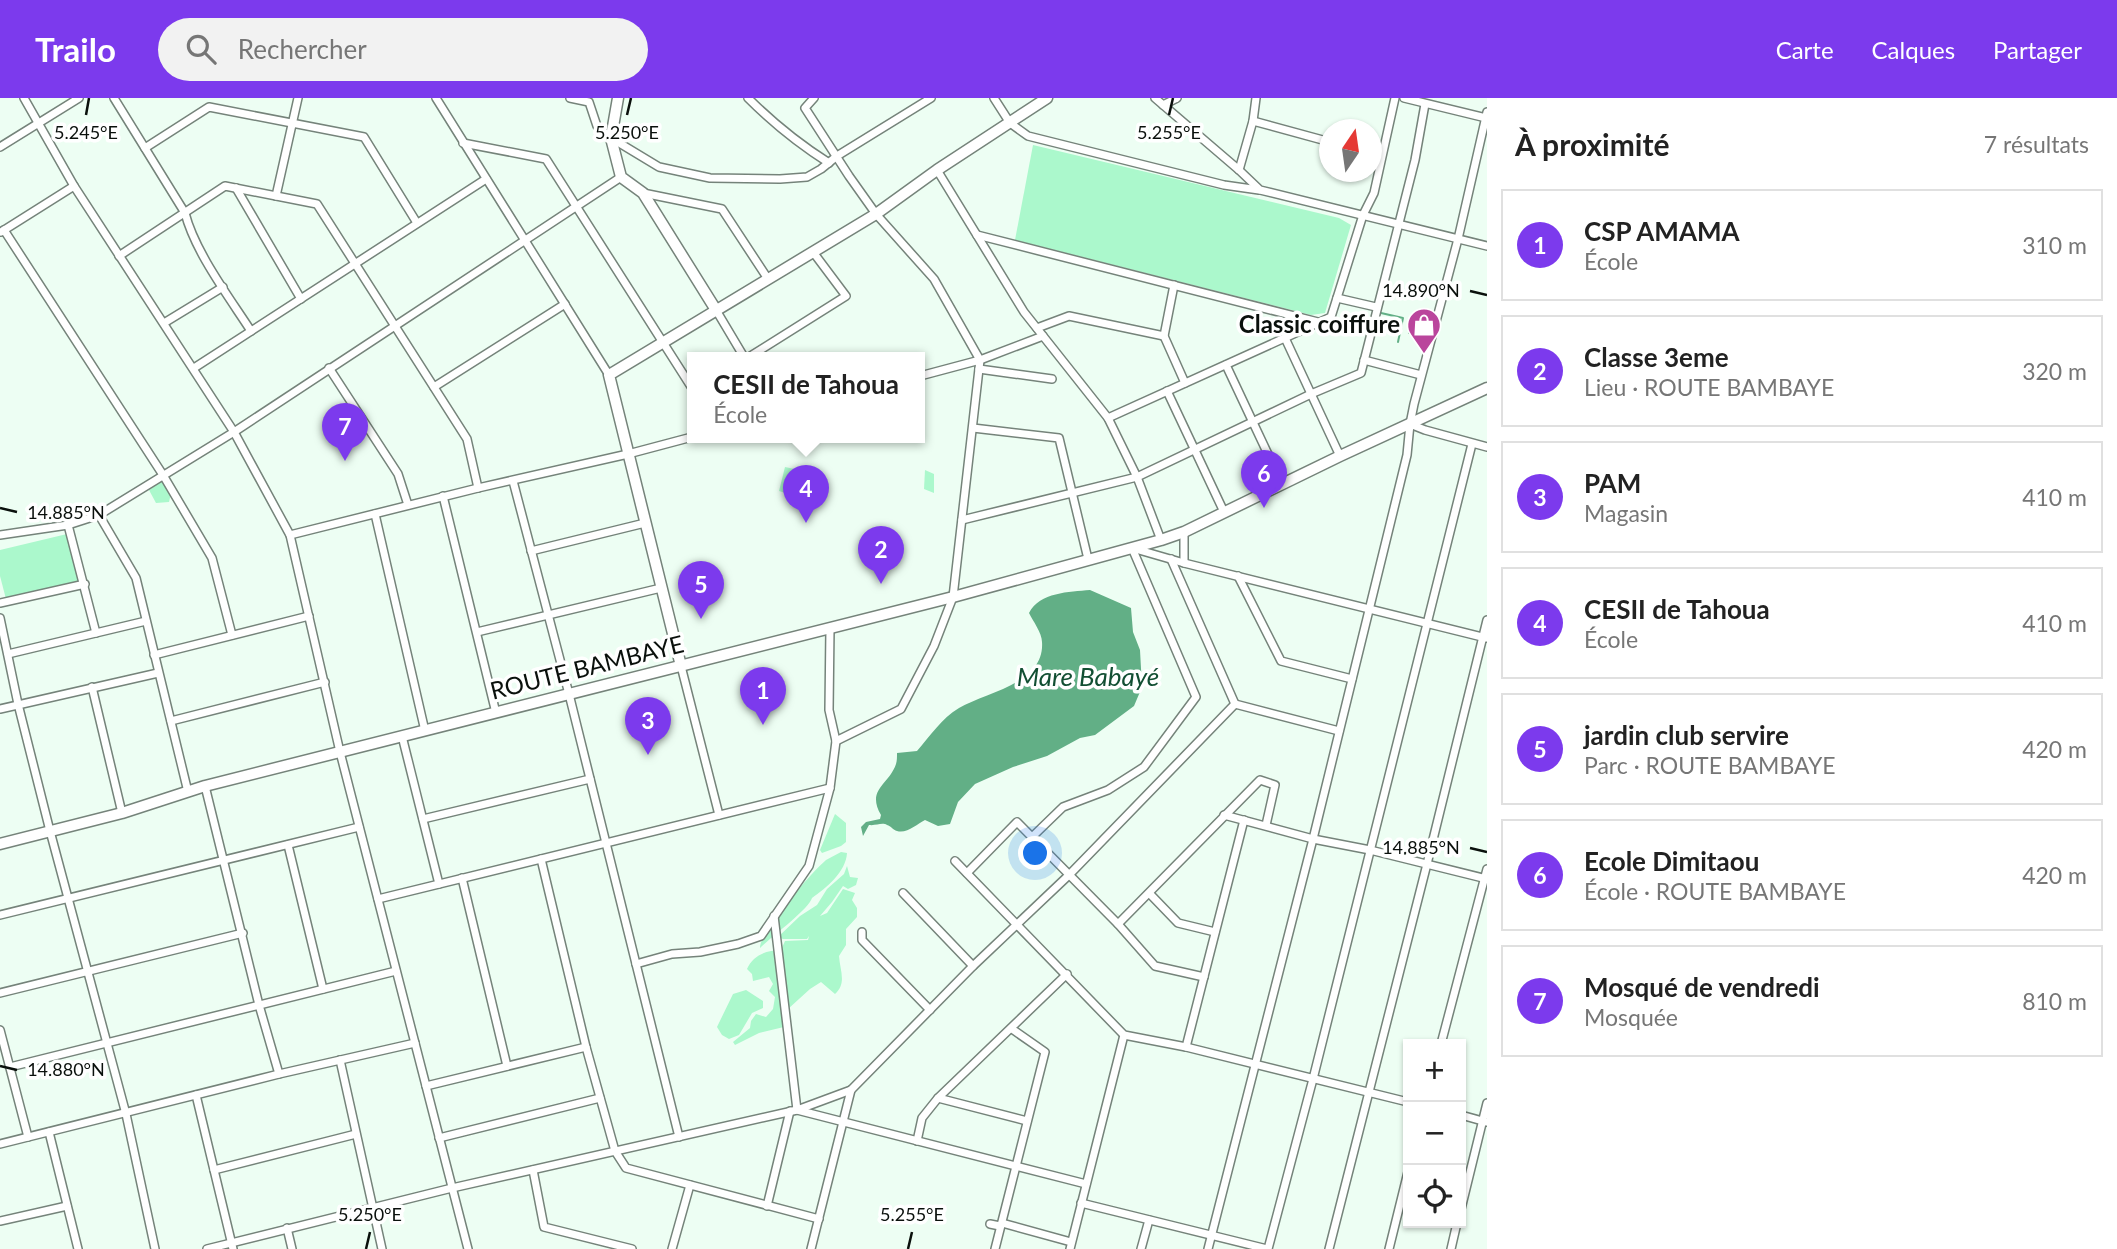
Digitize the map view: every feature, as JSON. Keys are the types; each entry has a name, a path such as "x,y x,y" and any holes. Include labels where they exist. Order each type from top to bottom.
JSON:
{"street":[{"path":"23,98 74,186 234,432 290,535 340,752 468,1249"},
{"path":"0,147 79,98"},
{"path":"114,98 185,213 189,228 251,331"},
{"path":"276,196 298,98"},
{"path":"436,98 609,375 719,815"},
{"path":"570,98 589,102 597,126 611,138 659,167 710,178 780,179 807,177 931,98"},
{"path":"618,98 611,138 621,177 643,193 744,352"},
{"path":"748,98 801,146 829,163"},
{"path":"814,98 805,108 876,214 934,279 980,360 953,597 933,646 901,709 836,741"},
{"path":"994,98 1010,122 1028,136 1487,246"},
{"path":"609,375 876,214 937,170 1047,98"},
{"path":"1155,98 1260,190"},
{"path":"1163,105 1177,98"},
{"path":"1239,170 1256,98"},
{"path":"1108,418 1331,317 1363,215 1374,193 1395,98"},
{"path":"1208,1249 1313,839 1407,454 1410,424 1421,375 1458,239 1486,115 1404,98"},
{"path":"962,520 1137,477 1361,373 1415,160 1425,104"},
{"path":"145,148 209,107 364,137 417,223"},
{"path":"1252,121 1319,139"},
{"path":"463,143 546,159 687,380"},
{"path":"937,170 1024,312 1108,418 1137,477 1161,540"},
{"path":"0,535 68,525 99,516 234,432 621,177"},
{"path":"194,368 486,179"},
{"path":"74,186 2,231 163,475 212,558 232,635"},
{"path":"119,256 225,186 317,204 467,439 478,488"},
{"path":"236,188 301,299"},
{"path":"643,193 722,209 768,279"},
{"path":"976,235 1320,322"},
{"path":"755,352 846,296 813,252"},
{"path":"1174,285 1164,336 1185,383"},
{"path":"164,323 223,288"},
{"path":"1337,298 1376,307"},
{"path":"434,387 565,304"},
{"path":"1037,328 1069,316 1164,336"},
{"path":"925,375 980,360 1043,336"},
{"path":"1285,338 1340,456"},
{"path":"1364,360 1421,375"},
{"path":"1226,365 1282,484"},
{"path":"329,368 398,474 408,505"},
{"path":"979,369 1052,379"},
{"name":"ROUTE BAMBAYE","path":"0,844 122,813 205,786 953,597 1161,540 1184,532 1487,388"},
{"path":"1167,391 1224,512"},
{"path":"1410,424 1487,447"},
{"path":"972,428 1059,438 1088,559"},
{"path":"290,535 687,438"},
{"path":"1081,1203 1268,1249 1472,444"},
{"path":"513,481 679,1137"},
{"path":"443,496 496,713"},
{"path":"375,514 425,731"},
{"path":"99,516 136,578 188,792"},
{"path":"531,551 645,523"},
{"path":"68,525 96,633"},
{"path":"1184,532 1184,563"},
{"path":"1132,548 1485,637"},
{"path":"1032,837 1063,807 1108,790 1144,767 1196,697 1132,548"},
{"path":"1171,559 1236,704"},
{"path":"1238,576 1281,661 1352,679"},
{"path":"0,603 85,584"},
{"path":"477,632 661,588"},
{"path":"154,654 309,616"},
{"path":"0,618 50,831 126,1114 155,1249"},
{"path":"1328,1249 1485,637 1487,620"},
{"path":"8,654 146,621"},
{"path":"636,964 761,936 809,866 830,788 836,741 829,710 830,628"},
{"path":"0,709 158,673"},
{"path":"171,722 325,682"},
{"path":"92,687 122,813"},
{"path":"1236,704 1339,731"},
{"path":"207,1249 233,1245 287,1228 452,1188 794,1111 850,1090 973,966 1070,874 1236,704"},
{"path":"402,736 439,884"},
{"path":"423,819 590,779"},
{"path":"1118,925 1260,780 1275,785 1266,825"},
{"path":"205,786 259,1005 279,1074"},
{"path":"378,899 830,788"},
{"path":"1224,816 1486,879"},
{"path":"1185,1047 1244,820"},
{"path":"967,873 1017,821 1155,966 1204,977"},
{"path":"0,915 359,827"},
{"path":"288,845 323,989"},
{"path":"541,859 600,1098 615,1151 626,1168 818,1219"},
{"path":"955,861 1124,1035 1185,1047 1403,1101"},
{"path":"1442,1039 1487,869"},
{"path":"463,878 507,1066"},
{"path":"903,893 973,966"},
{"path":"1150,894 1178,923 1215,932"},
{"path":"767,1206 794,1111 774,916"},
{"path":"862,932 862,940 930,1010"},
{"path":"0,993 243,933"},
{"path":"10,1067 396,971"},
{"path":"917,1141 922,1118 938,1098 1067,974"},
{"path":"995,1249 1045,1052 1012,1029"},
{"path":"0,1030 28,1137"},
{"path":"990,1223 1071,1245 1124,1035"},
{"path":"0,1144 415,1043"},
{"path":"426,1086 586,1047"},
{"path":"340,1060 382,1249"},
{"path":"811,1249 850,1090"},
{"path":"196,1096 233,1245"},
{"path":"439,1138 600,1098"},
{"path":"938,1098 1027,1121"},
{"path":"1466,1191 1485,1121 1487,1103"},
{"path":"794,1111 1086,1184"},
{"path":"1466,1116 1485,1121"},
{"path":"49,1132 78,1249"},
{"path":"214,1170 356,1134"},
{"path":"533,1170 544,1227 632,1249"},
{"path":"673,1249 690,1185"},
{"path":"1389,1249 1403,1192"},
{"path":"0,1221 67,1206"},
{"path":"1141,1249 1149,1220"},
{"path":"287,1228 292,1249"},
{"path":"1451,1249 1456,1228"},
{"path":"592,1249 594,1239"}],"shaded area":[{"path":"1033,145 1339,218 1351,225 1325,313 1311,315 1015,240"},
{"path":"785,467 799,470 792,495 779,491"},
{"path":"925,470 934,474 934,493 924,489"},
{"path":"162,481 172,489 169,502 156,503 149,490"},
{"path":"67,534 79,582 6,599 0,576 0,550"},
{"path":"835,814 846,823 846,842 822,853 820,850"},
{"path":"841,852 847,853 846,860 834,879 760,948 768,929 799,889 826,860"},
{"path":"847,866 850,877 858,878 856,885 848,889 843,886 820,916 827,913 843,889 855,893 852,900 857,908 857,917 846,929 846,945 839,956 842,976 839,990 835,994 821,982 788,1009 788,1026 759,1033 735,1045 733,1042 750,1028 756,1014 766,1017 773,1009 775,997 769,991 773,984 769,977 753,981 752,974 747,969 750,964 761,954 781,950 785,941 808,940 809,936 807,939 778,937 800,916 817,905 827,889 844,874"},
{"path":"746,990 763,1001 763,1008 752,1013 739,1035 729,1039 722,1035 717,1027 733,994"}],"water":[{"name":"Mare Babayé","path":"1090,590 1131,608 1133,632 1140,650 1142,687 1134,706 1095,735 1080,738 1047,756 975,784 958,802 950,824 938,826 925,820 901,832 885,824 869,825 863,836 861,827 866,822 880,819 877,793 893,771 897,753 917,751 953,712 1012,685 1034,668 1040,656 1042,638 1029,613 1034,606 1056,594"}],"waterway":[{"path":"1381,313 1403,318 1398,342"},
{"path":"1409,333 1422,336"}],"place":[{"name":"Classic coiffure","path":"1424,355"},
{"name":"Mosqué de vendredi","path":"345,461"},
{"name":"Ecole Dimitaou","path":"1264,508"},
{"name":"CESII de Tahoua","path":"806,523"},
{"name":"Classe 3eme","path":"881,584"},
{"name":"jardin club servire","path":"701,619"},
{"name":"CSP AMAMA","path":"763,725"},
{"name":"PAM","path":"648,755"}]}
